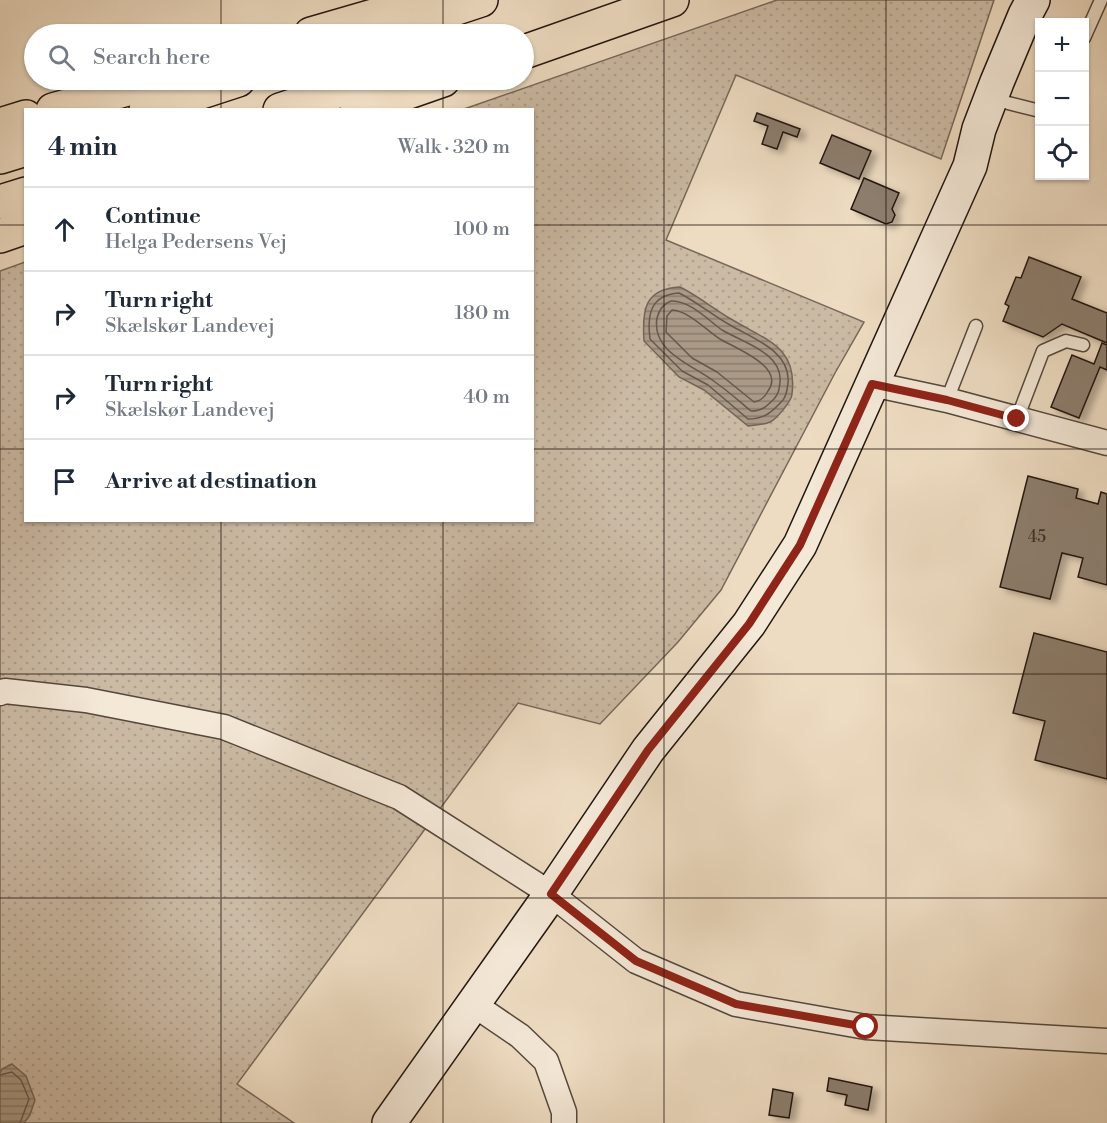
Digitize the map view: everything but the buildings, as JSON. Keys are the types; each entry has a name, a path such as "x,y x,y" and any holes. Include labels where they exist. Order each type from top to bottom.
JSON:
{"highway":[{"path":"346,24 429,0"},
{"path":"406,24 481,0"},
{"path":"534,25 611,0"},
{"path":"534,48 672,0"},
{"path":"61,108 124,90"},
{"path":"152,108 207,90"},
{"path":"286,108 341,90"},
{"path":"363,108 414,90"},
{"path":"0,125 24,118"},
{"path":"0,157 24,150"},
{"path":"0,202 24,195"},
{"path":"0,236 24,228"}],"street":[{"path":"972,162 979,129 1033,0"},
{"path":"389,1123 551,894 648,750 749,624 800,545 972,162 993,132 1008,103 1038,20 1041,0"},
{"path":"872,384 947,400 1107,443"},
{"path":"0,693 6,691 86,700 224,727 399,797 551,894 636,961 736,1004 866,1027 1107,1041"},
{"path":"473,1004 520,1036 546,1061 564,1113 564,1123"}],"lane":[{"path":"1089,27 1101,0"},
{"path":"1008,103 1035,110"},
{"path":"947,400 976,326"},
{"path":"1017,419 1042,351 1066,341 1083,345"}],"shaded area":[{"path":"777,0 994,0 941,159 736,75 666,240 864,322 721,590 678,642 600,724 518,703 237,1084 294,1123 0,1123 0,271 24,262 24,522 534,522 534,108 467,108 519,90 534,90 534,85"}],"water":[{"path":"680,287 767,339 784,355 790,365 792,394 787,405 773,420 765,424 748,426 704,390 679,377 644,341 645,311 652,297 659,292"},
{"path":"12,1064 26,1076 35,1100 30,1115 24,1123 0,1123 0,1073 2,1069"}],"route":[{"path":"866,1027 736,1004 636,961 551,894 648,750 749,624 800,545 872,384 947,400 1017,419"}]}
